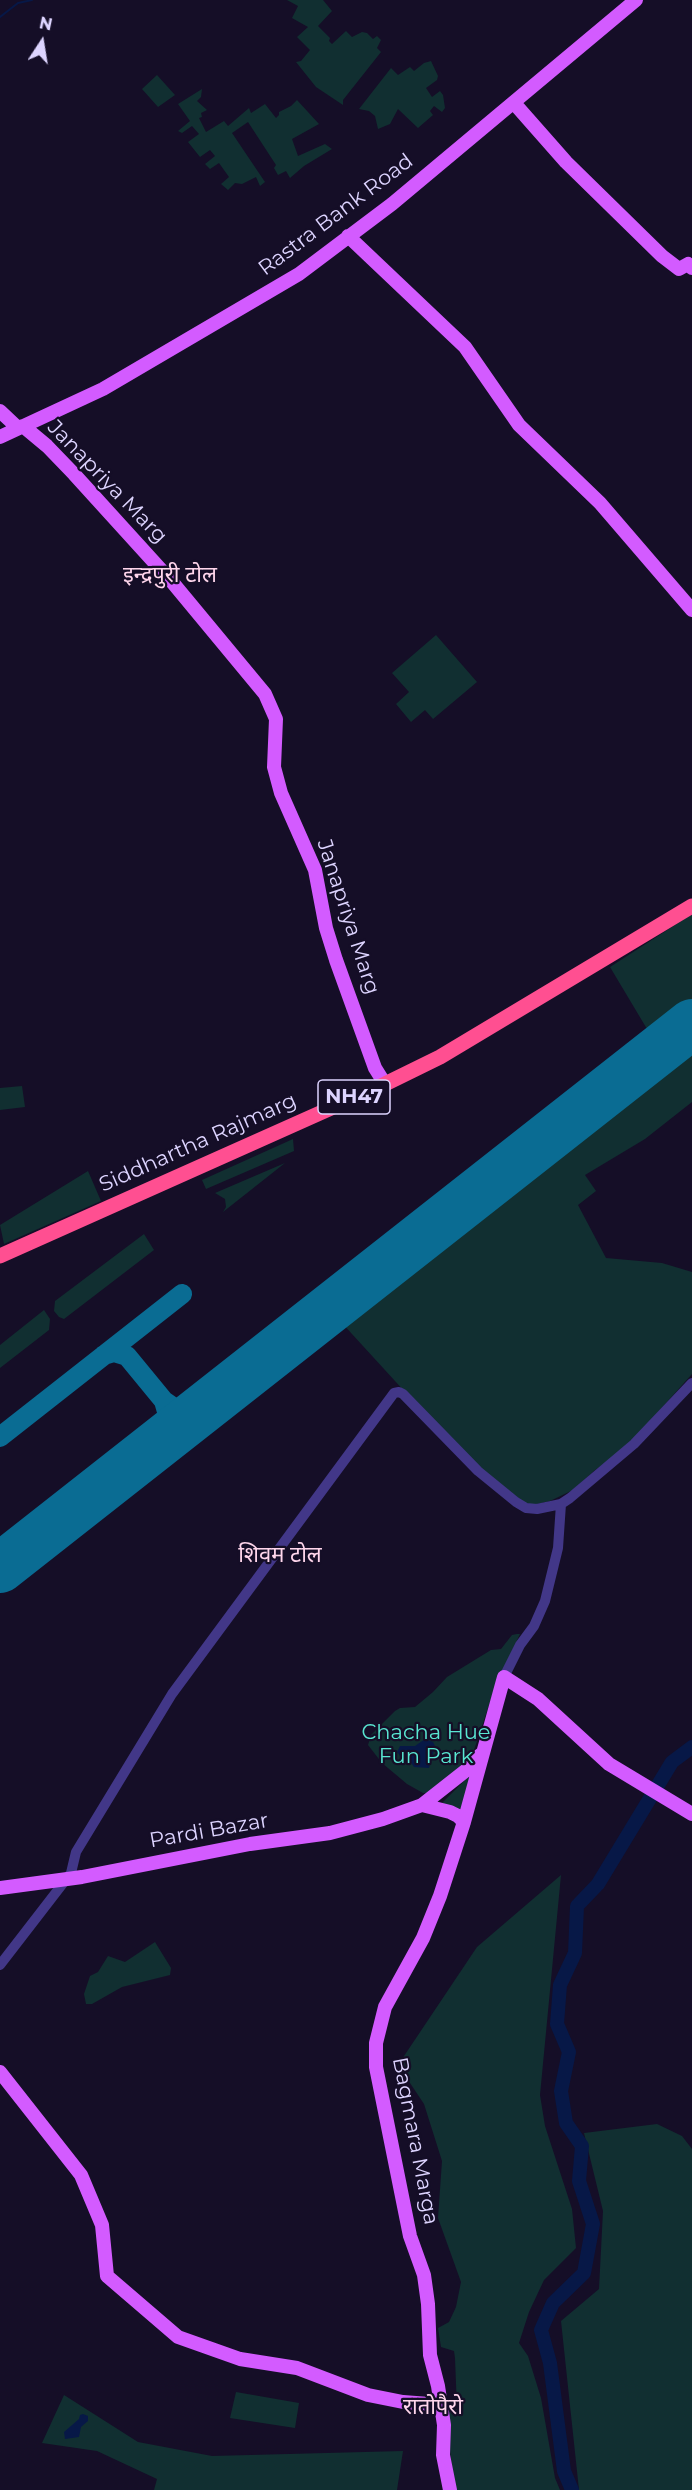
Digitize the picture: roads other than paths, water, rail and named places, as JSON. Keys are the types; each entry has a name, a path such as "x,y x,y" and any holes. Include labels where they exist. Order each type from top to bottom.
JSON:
{"highway":[{"name":"Siddhartha Rajmarg","path":"0,1256 385,1084 440,1057 692,906"}],"main road":[{"name":"Rastra Bank Road","path":"0,437 104,388 299,274 392,204 636,0"},
{"path":"514,103 566,162 662,256 679,269 688,264 692,268"},
{"path":"348,236 465,347 519,425 600,503 692,610"},
{"name":"Janapriya Marg","path":"0,411 61,460 144,551 265,694 276,718 274,767 281,793 315,870 326,928 336,960 375,1068 385,1084"},
{"path":"504,1677 538,1699 593,1752 692,1814"},
{"name":"Bagmara Marga","path":"450,2490 443,2455 444,2425 430,2355 428,2304 424,2275 411,2236 376,2067 376,2043 385,2007 423,1938 440,1896 464,1822 481,1753 504,1677"},
{"name":"Pardi Bazar","path":"0,1888 66,1879 250,1844 330,1833 402,1814 422,1805 469,1768 481,1753"},
{"path":"422,1805 450,1812 464,1822"},
{"path":"0,2072 81,2175 102,2225 107,2276 178,2337 240,2359 297,2368 368,2395 429,2404 441,2409"}],"street":[{"path":"0,1965 66,1879 74,1866 76,1852 172,1694 394,1393 403,1394 478,1471 516,1502 526,1508 537,1509 561,1504 617,1460 692,1383"},
{"path":"504,1677 520,1645 534,1626 545,1600 558,1548 561,1504"}],"water":[{"path":"425,1739 433,1742 435,1746 429,1768 414,1767 407,1757 401,1757 397,1752 400,1746 415,1746"},
{"path":"83,2414 88,2416 88,2421 81,2427 79,2437 65,2439 64,2432"}],"waterway":[{"path":"0,17 18,3 32,0"},
{"path":"572,2490 564,2471 550,2363 541,2330 553,2303 584,2273 593,2224 579,2181 582,2146 566,2123 561,2091 569,2052 557,2024 560,1985 575,1953 577,1906 598,1884 672,1762 692,1747"}],"district":[{"name":"इन्द्रपुरी टोल","path":"170,576"},
{"name":"शिवम टोल","path":"280,1556"},
{"name":"रातोपैरो","path":"433,2408"}],"park label":[{"name":"Chacha Hue Fun Park","path":"426,1745"}]}
